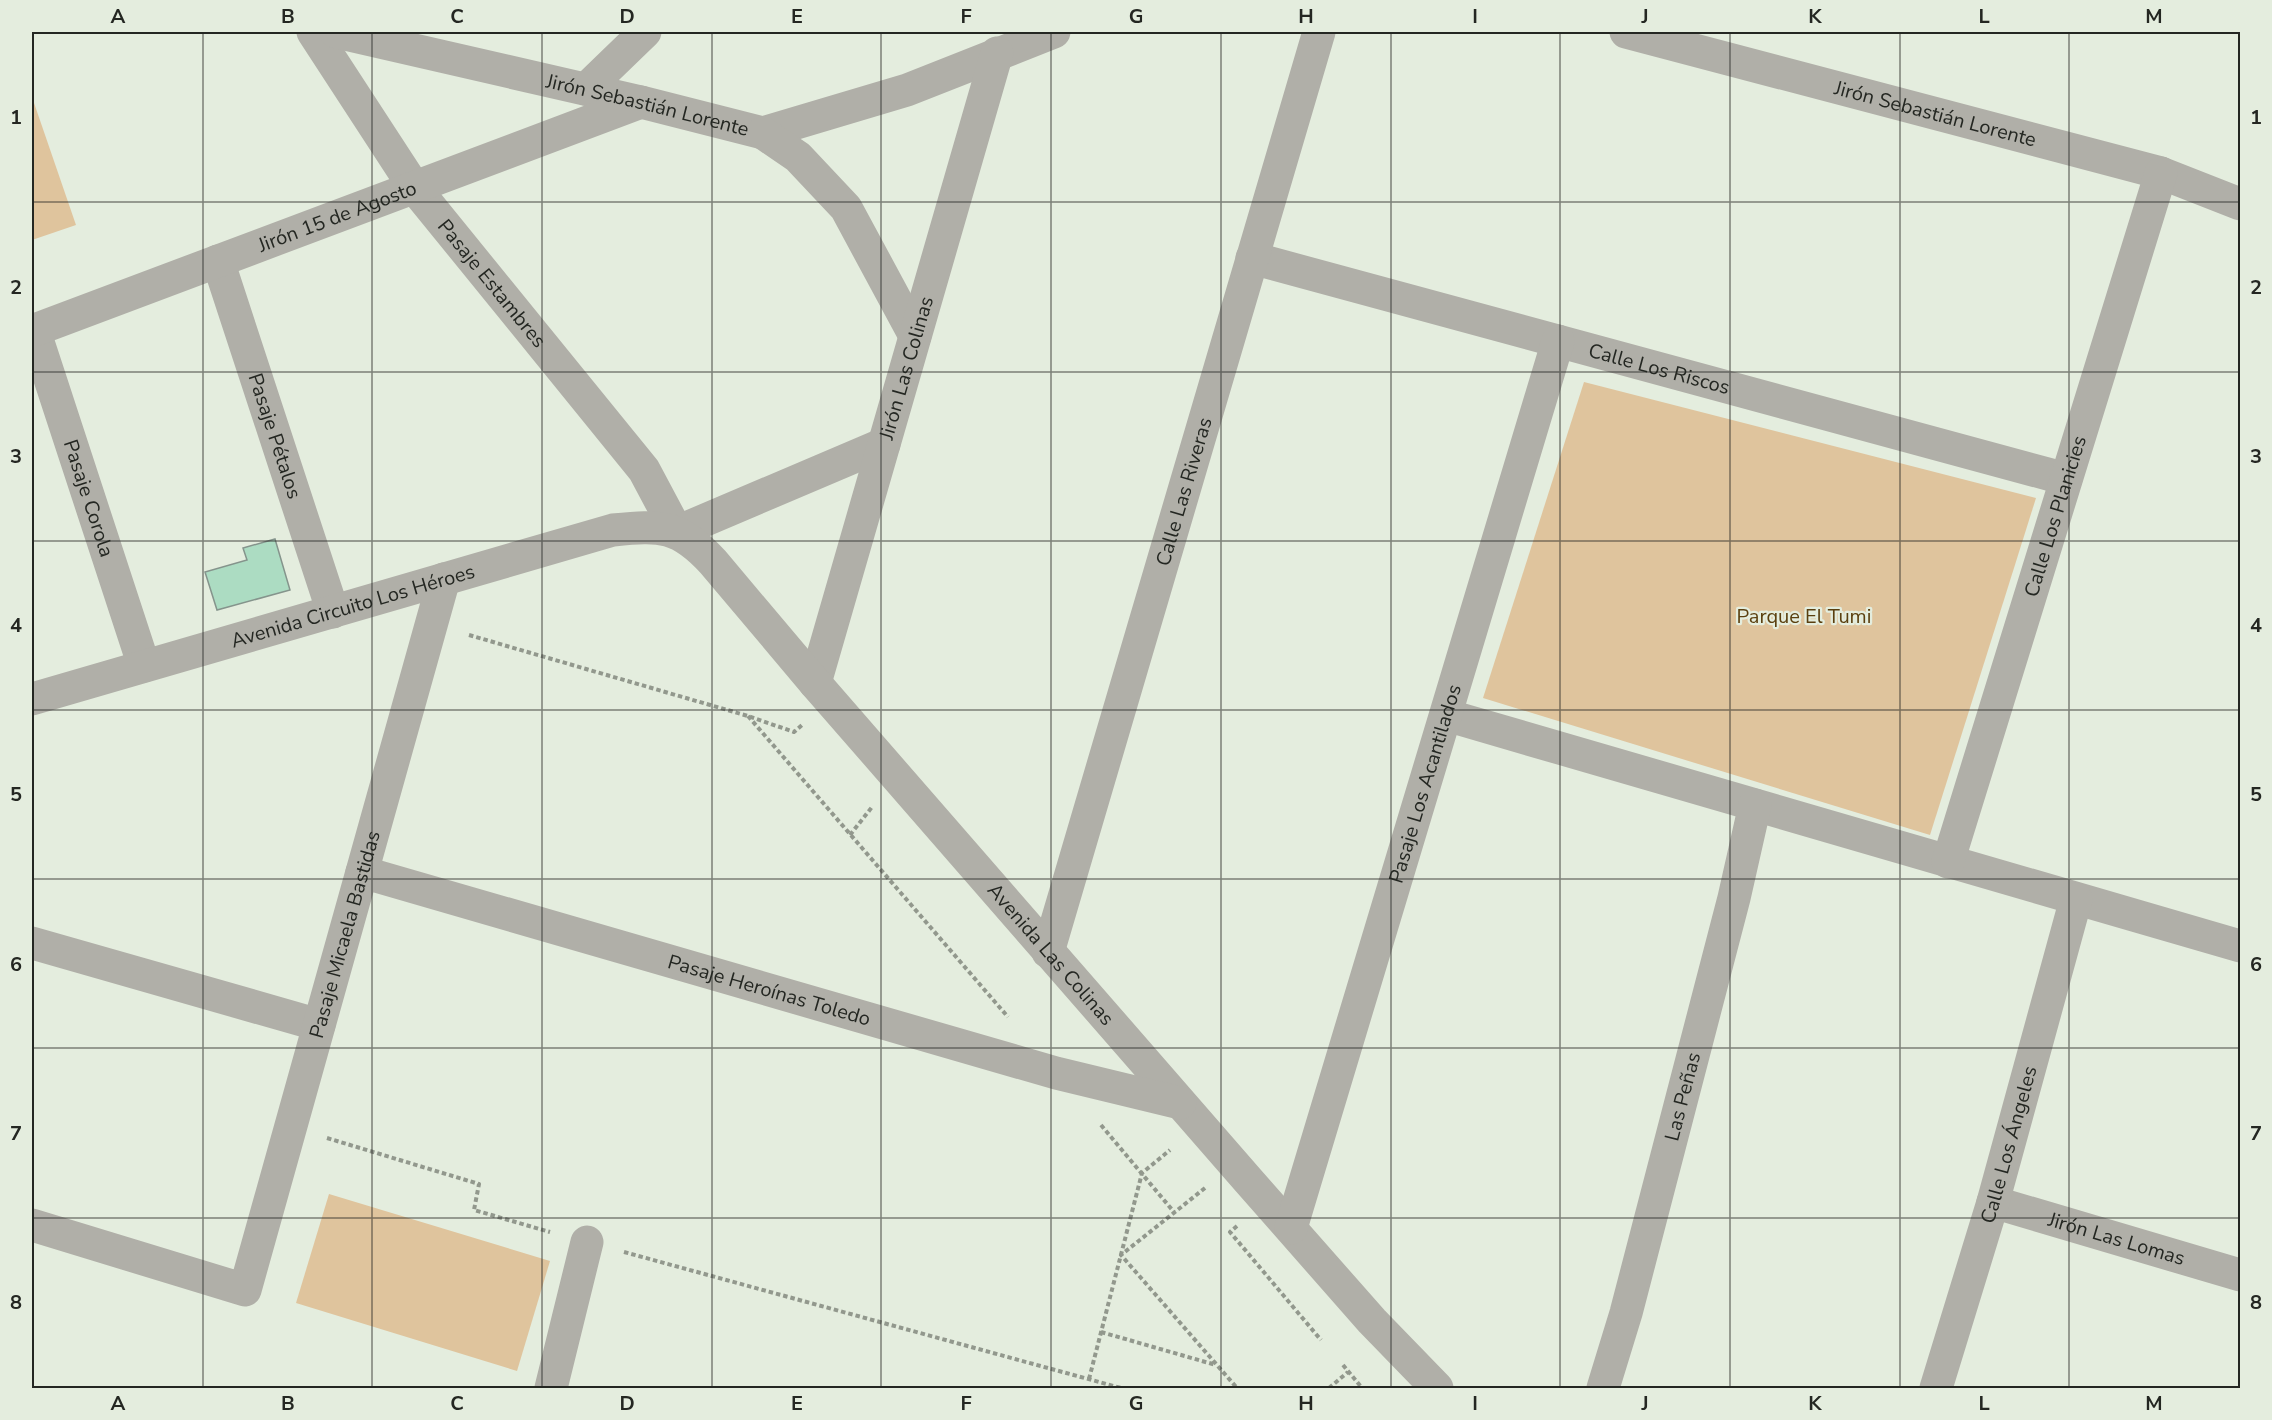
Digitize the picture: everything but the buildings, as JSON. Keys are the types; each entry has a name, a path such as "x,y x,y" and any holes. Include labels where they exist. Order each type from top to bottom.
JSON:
{"street":[{"name":"Pasaje Estambres","path":"313,32 414,187 644,470 677,532"},
{"name":"Jirón Sebastián Lorente","path":"336,32 641,102 763,133 907,90 1054,32"},
{"path":"586,89 645,32"},
{"name":"Calle Las Riveras","path":"1048,952 1319,32"},
{"name":"Jirón Sebastián Lorente","path":"1626,32 2161,173 2241,204"},
{"name":"Jirón Las Colinas","path":"815,683 997,53"},
{"name":"Jirón 15 de Agosto","path":"33,331 641,102"},
{"path":"763,133 798,157 846,208 915,336"},
{"name":"Calle Los Planicies","path":"1948,862 2161,173"},
{"name":"Calle Los Riscos","path":"1252,258 2066,479"},
{"name":"Pasaje Pétalos","path":"218,261 333,612"},
{"name":"Pasaje Corola","path":"33,331 144,666"},
{"name":"Pasaje Los Acantilados","path":"1291,1228 1558,341"},
{"path":"677,532 884,444"},
{"name":"Avenida Circuito Los Héroes","path":"32,699 613,530 649,527 677,532"},
{"name":"Avenida Las Colinas","path":"677,532 700,548 713,562 1048,952 1372,1321 1435,1385"},
{"name":"Pasaje Micaela Bastidas","path":"32,1226 245,1290 444,579"},
{"path":"1446,715 2241,946"},
{"name":"Las Peñas","path":"1603,1389 1632,1290 1734,898 1755,805"},
{"name":"Pasaje Heroínas Toledo","path":"362,872 1056,1073 1180,1102"},
{"name":"Calle Los Ángeles","path":"1936,1389 1993,1202 2076,899"},
{"path":"32,943 319,1025"},
{"name":"Jirón Las Lomas","path":"1993,1202 2241,1275"},
{"path":"550,1389 587,1242"}],"path":[{"path":"431,624 748,716 794,732 806,721"},
{"path":"748,716 1011,1020"},
{"path":"1095,1118 1174,1212"},
{"path":"320,1136 479,1184 474,1210 1121,1389"},
{"path":"1089,1379 1142,1173 1171,1149"},
{"path":"1121,1255 1205,1188"},
{"path":"1237,1226 1230,1232 1321,1340"},
{"path":"1121,1255 1237,1389"},
{"path":"1101,1332 1217,1365"},
{"path":"1343,1365 1362,1389"},
{"path":"1329,1389 1348,1372"}],"green space":[{"path":"32,101 76,225 32,240"},
{"name":"Parque El Tumi","path":"1584,382 2036,498 1930,835 1483,698"},
{"path":"329,1194 550,1261 517,1371 296,1303"}]}
